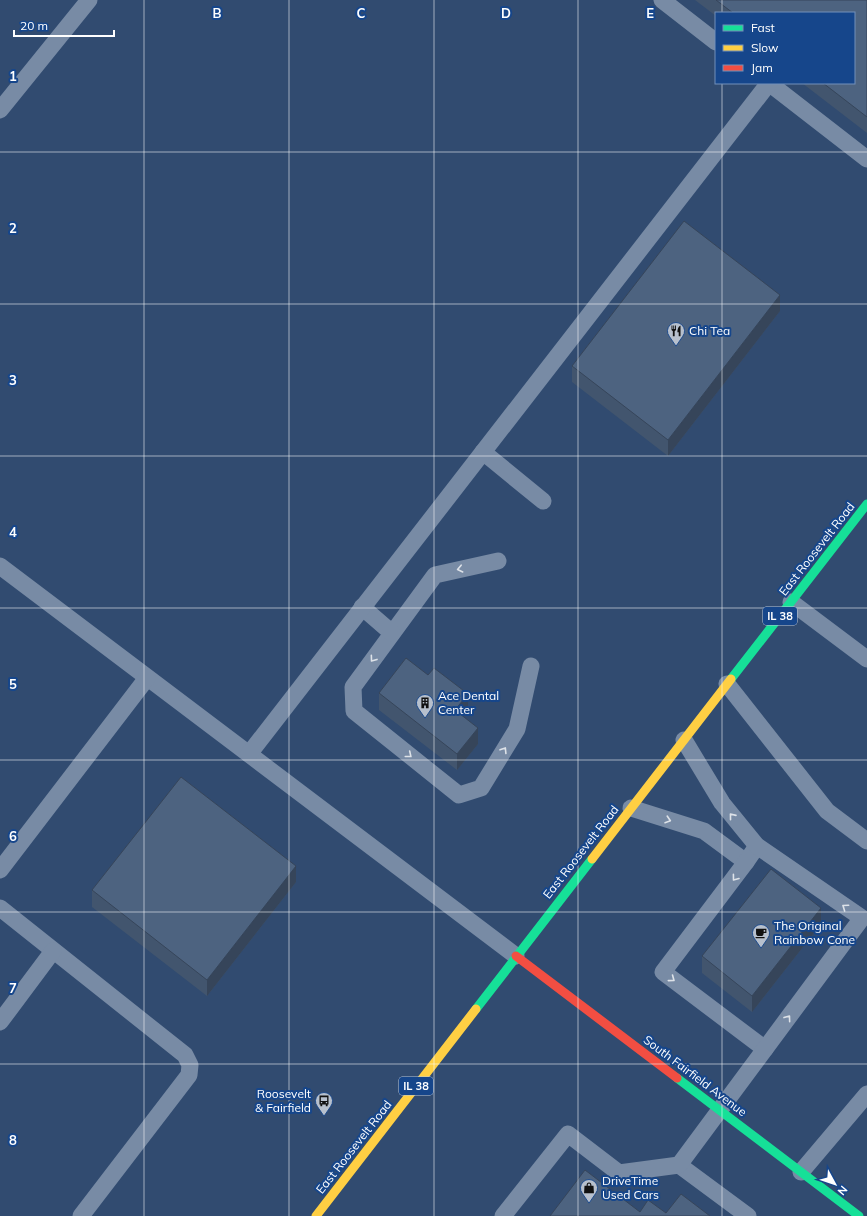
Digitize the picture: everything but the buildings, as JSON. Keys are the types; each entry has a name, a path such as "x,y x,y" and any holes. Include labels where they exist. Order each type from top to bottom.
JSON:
{"main road":[{"name":"East Roosevelt Road","path":"316,1216 867,504"},
{"name":"South Fairfield Avenue","path":"516,956 859,1216"}],"lane":[{"path":"0,110 88,0"},
{"path":"662,0 715,41"},
{"path":"249,754 768,84"},
{"path":"770,84 867,159"},
{"path":"483,452 543,501"},
{"path":"498,561 435,575 353,687 354,711 459,795 481,788 516,729 531,666"},
{"path":"0,566 516,956"},
{"path":"791,602 867,659"},
{"path":"362,607 392,633"},
{"path":"0,870 147,678"},
{"path":"727,684 827,811 867,841"},
{"path":"679,1165 862,918 757,846 722,804 684,740"},
{"path":"631,808 704,831 746,862"},
{"path":"757,846 663,972 765,1049"},
{"path":"0,908 184,1055 190,1065 189,1075 81,1216"},
{"path":"0,1022 53,951"},
{"path":"801,1172 867,1094"},
{"path":"502,1216 568,1134 619,1173 679,1165 748,1216"}],"traffic: fast":[{"path":"731,679 867,504"},
{"path":"476,1009 592,859"},
{"path":"677,1078 859,1216"}],"traffic: slow":[{"path":"592,859 731,679"},
{"path":"316,1216 476,1009"}],"traffic: jam":[{"path":"516,956 677,1078"}],"place":[{"name":"Chi Tea","path":"676,346"},
{"name":"Ace Dental Center","path":"425,718"},
{"name":"The Original Rainbow Cone","path":"761,948"},
{"name":"Roosevelt & Fairfield","path":"324,1116"},
{"name":"DriveTime Used Cars","path":"589,1203"}]}
